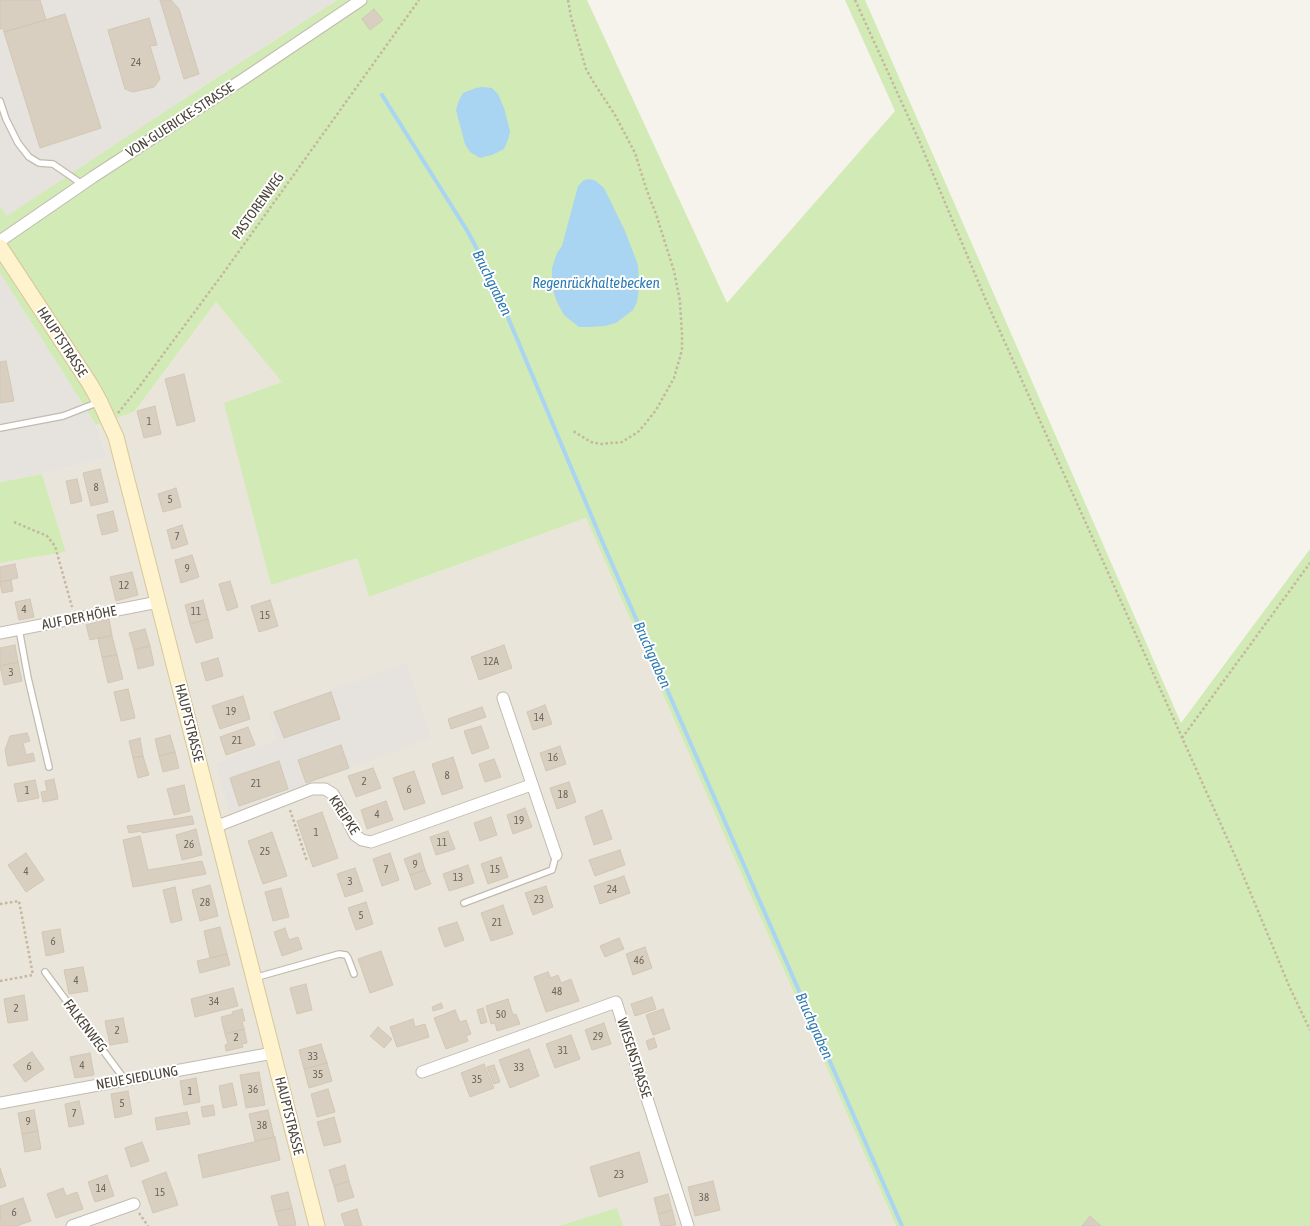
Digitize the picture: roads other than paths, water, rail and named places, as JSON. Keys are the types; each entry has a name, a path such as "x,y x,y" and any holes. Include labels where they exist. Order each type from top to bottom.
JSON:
{"main road":[{"name":"HAUPTSTRASSE","path":"0,247 85,376 109,420 119,449 317,1226"}],"street":[{"name":"VON-GUERICKE-STRASSE","path":"0,241 82,184 361,0"},
{"name":"AUF DER HÖHE","path":"0,633 158,602"},
{"path":"503,698 556,855"},
{"name":"KREIPKE","path":"215,827 312,789 325,789 333,794 340,804 354,835 362,840 371,842 531,785"},
{"name":"WIESENSTRASSE","path":"422,1072 616,1002 688,1226"},
{"name":"NEUE SIEDLUNG","path":"0,1103 273,1053"},
{"path":"72,1226 134,1204"}],"lane":[{"path":"0,102 6,119 18,142 29,157 39,163 53,164 82,184"},
{"path":"0,428 62,416 100,402"},
{"path":"18,629 50,767"},
{"path":"464,903 552,870 556,855"},
{"path":"254,978 339,954 346,955 354,974"},
{"name":"FALKENWEG","path":"45,972 125,1080"}],"water":[{"path":"482,87 492,88 498,94 510,131 504,149 480,158 470,152 465,144 456,110 463,93"},
{"name":"Regenrückhaltebecken","path":"584,180 596,181 604,188 625,231 638,265 639,289 637,302 633,310 616,323 605,326 579,327 564,315 558,304 552,284 552,268 557,253 562,246 578,186"}],"waterway":[{"name":"Bruchgraben","path":"382,95 468,232 488,270 602,541 902,1226"}]}
